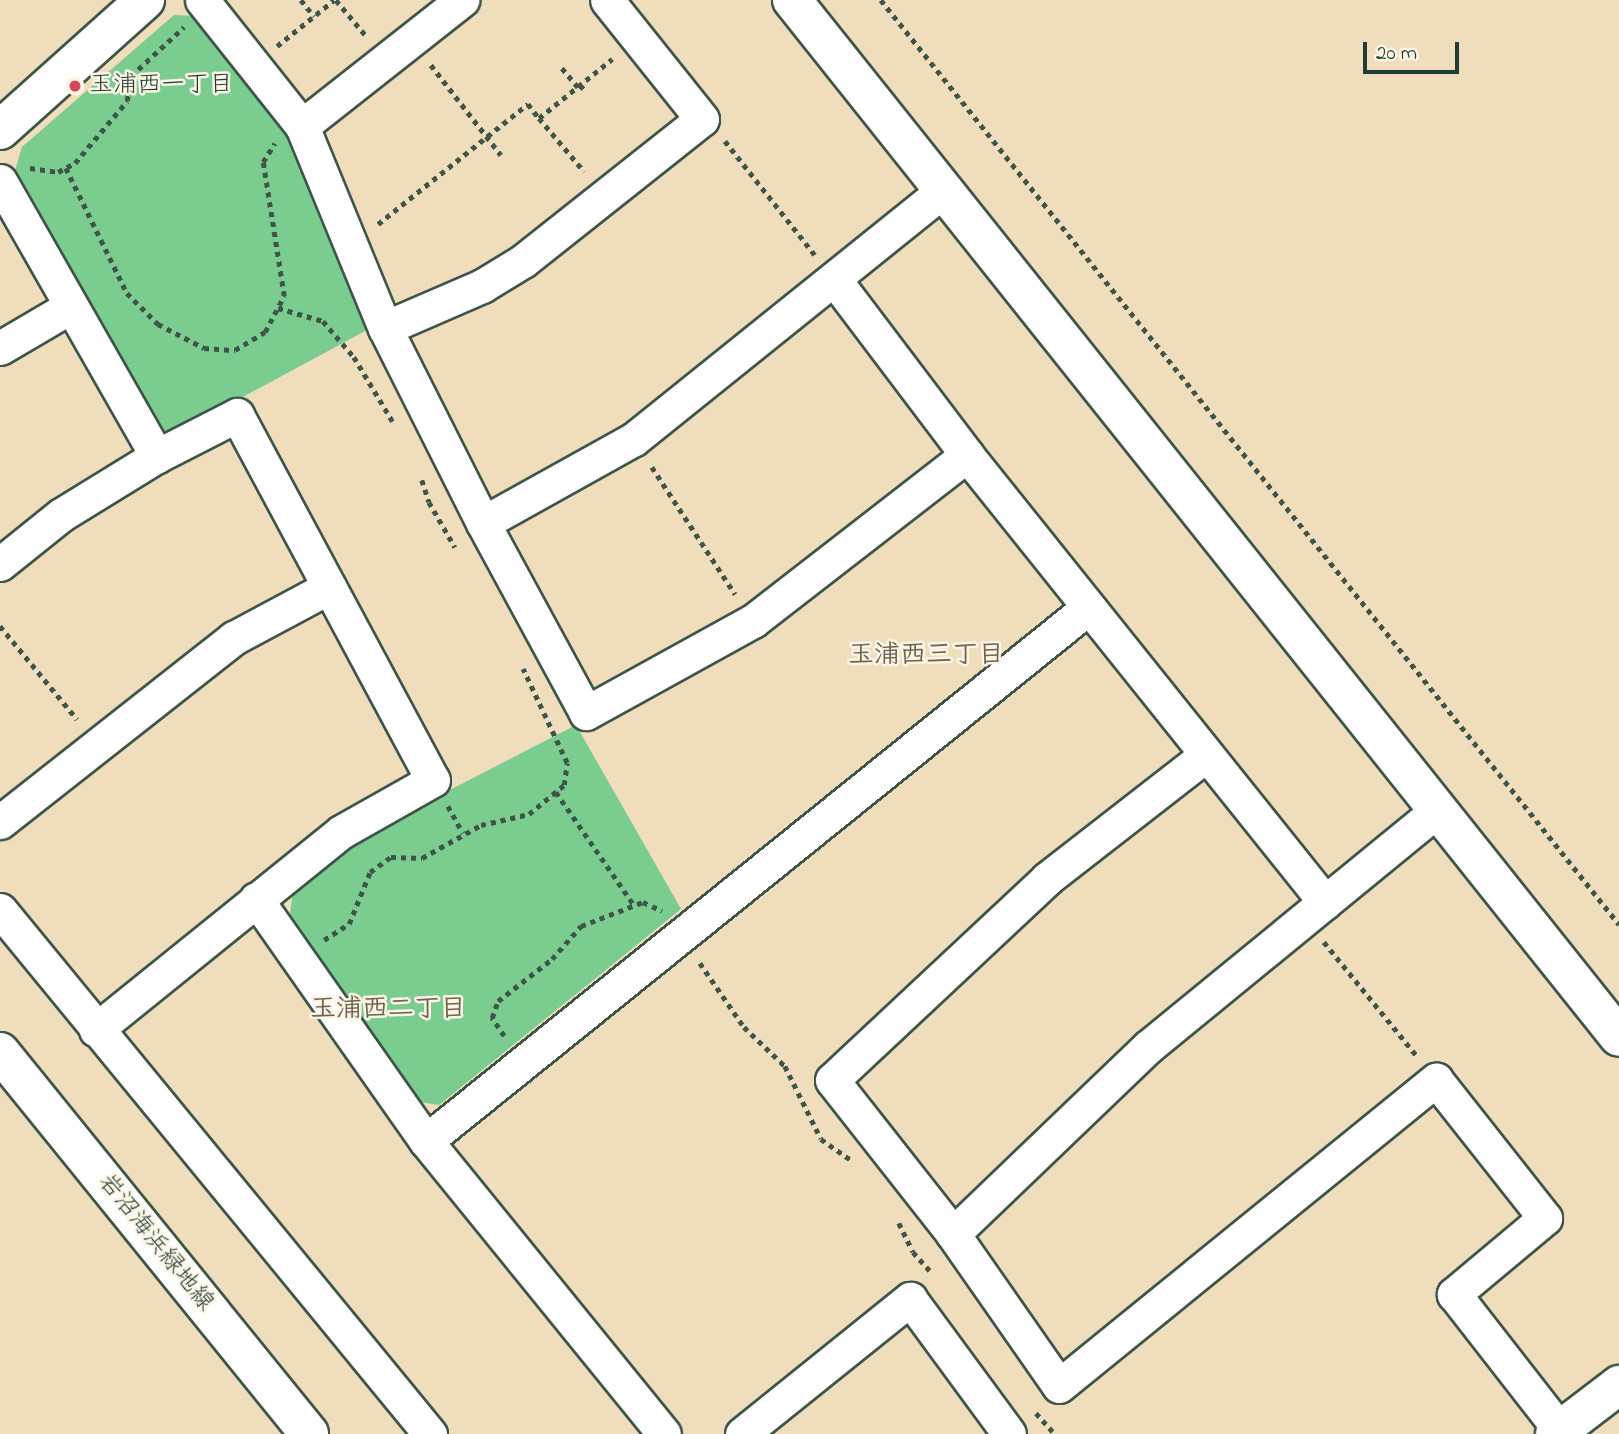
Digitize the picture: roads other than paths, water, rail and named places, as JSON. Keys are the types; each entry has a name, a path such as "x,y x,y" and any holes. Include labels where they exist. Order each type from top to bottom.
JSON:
{"street":[{"path":"0,130 145,0"},
{"path":"301,125 461,0"},
{"path":"384,328 482,286 532,255 702,119 607,0"},
{"path":"792,0 1619,1037"},
{"path":"196,10 254,65 301,125 384,328 483,523 586,713 753,621 967,455"},
{"path":"9,173 70,307 157,456"},
{"path":"483,523 634,439 944,190"},
{"path":"834,279 967,455 1206,755 1315,911"},
{"path":"0,348 70,307"},
{"path":"0,564 61,515 157,456 237,415 433,780 341,832 96,1030"},
{"path":"0,822 234,638 329,587"},
{"path":"426,1141 1089,607"},
{"path":"1206,755 1047,879 832,1080 953,1234 1059,1386 1436,1080 1545,1218 1454,1294 1558,1432 1619,1386"},
{"path":"953,1234 1148,1047 1438,810"},
{"path":"256,899 426,1141 664,1434"},
{"path":"0,910 430,1434"},
{"name":"岩沼海浜緑地線","path":"0,1052 309,1434"},
{"path":"741,1434 911,1299 1009,1434"}],"place":[{"name":"玉浦西一丁目","path":"75,86"}],"district":[{"name":"玉浦西三丁目","path":"926,657"},
{"name":"玉浦西二丁目","path":"388,1011"}]}
